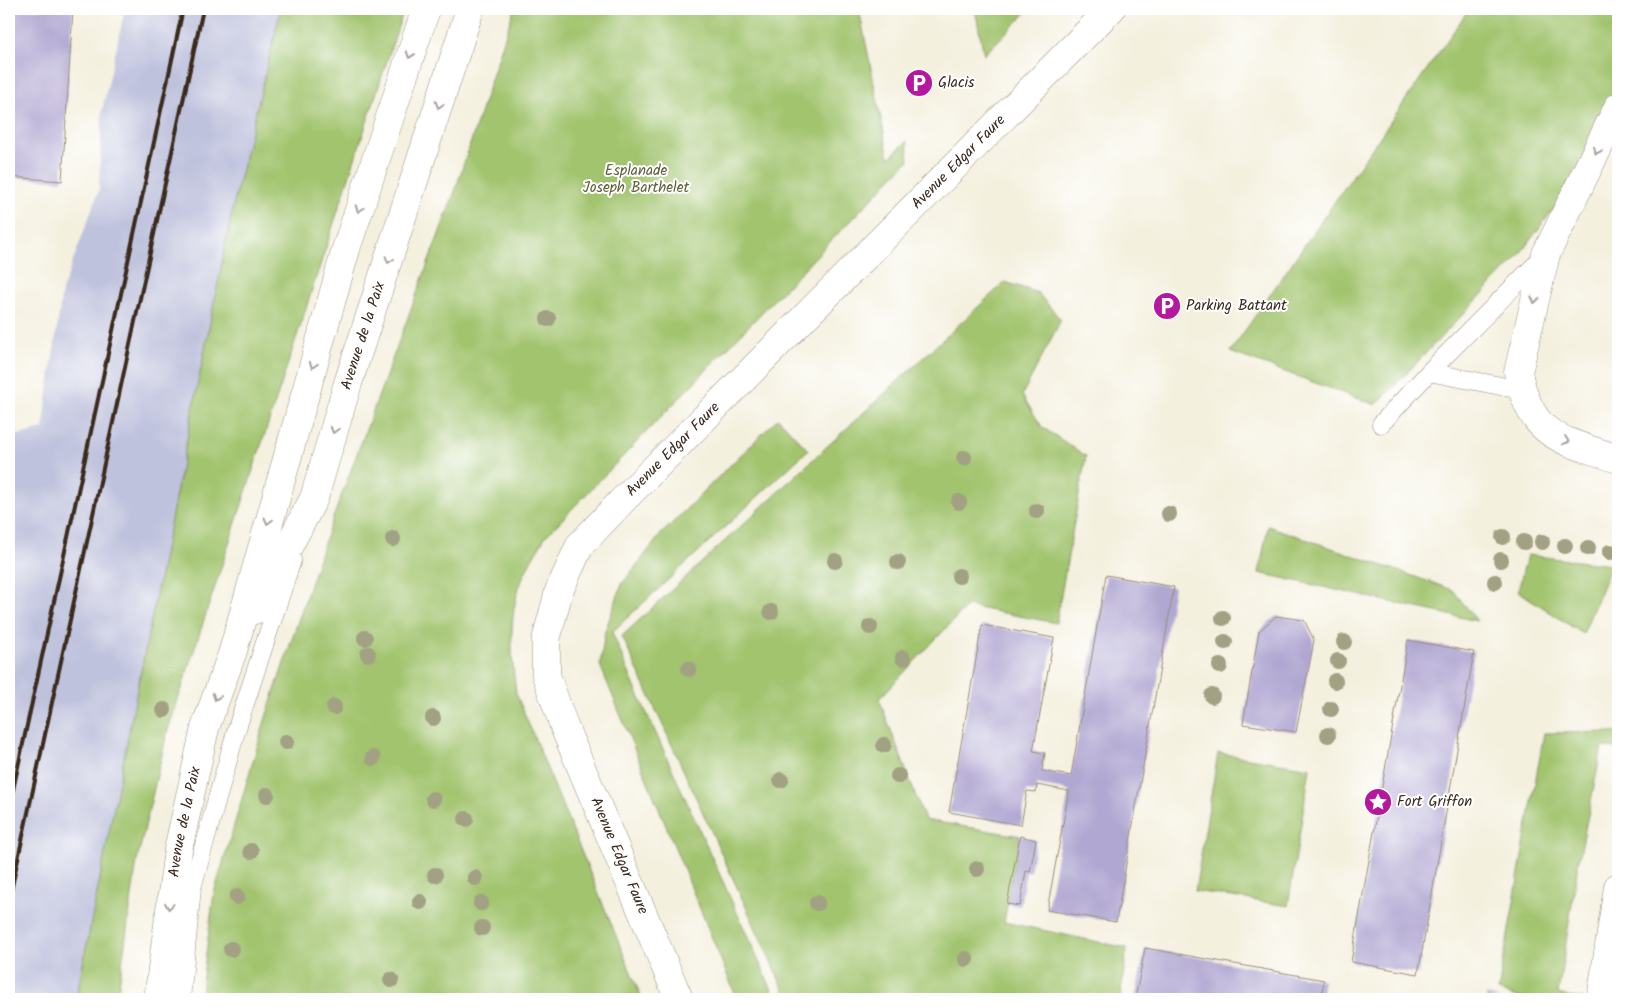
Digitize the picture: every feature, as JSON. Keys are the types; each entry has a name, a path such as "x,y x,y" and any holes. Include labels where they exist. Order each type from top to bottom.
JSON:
{"main road":[{"name":"Avenue de la Paix","path":"158,999 168,908 186,805 206,728 233,651 346,249 426,9"},
{"name":"Avenue de la Paix","path":"233,651 309,511 470,9"},
{"name":"Avenue Edgar Faure","path":"679,999 566,729 546,675 546,640 559,591 580,545 1110,9"},
{"path":"1618,107 1546,254 1518,372 1521,390 1536,420 1556,438 1618,459"},
{"path":"1601,999 1618,886"}],"lane":[{"path":"1381,424 1429,372 1546,254"},
{"path":"1429,372 1521,390"},
{"path":"181,999 192,888 236,728 309,511"}],"shaded area":[{"path":"125,9 281,9 234,202 76,999 9,999 9,467 14,436 43,429 62,291 99,190 102,111"}],"green space":[{"path":"281,9 404,9 167,733 137,861 117,999 76,999 234,202"},
{"name":"Esplanade Joseph Barthelet","path":"514,9 859,9 889,158 907,141 909,160 545,537 530,562 520,585 513,615 512,631 516,693 642,999 200,999 214,893 266,717 327,534 454,194"},
{"path":"975,9 1030,9 984,55"},
{"path":"1469,9 1618,9 1618,83 1566,192 1517,258 1376,405 1230,352"},
{"path":"1005,282 1038,293 1061,320 1022,395 1042,427 1086,456 1056,623 967,606 879,699 925,820 1020,836 1004,922 1127,948 1120,999 788,999 622,636"},
{"path":"778,418 808,450 612,632 634,685 776,999 737,999 600,665 605,631 622,584 662,533"},
{"path":"1268,526 1453,590 1477,621 1259,573"},
{"path":"1527,555 1611,565 1583,634 1518,591"},
{"path":"1618,732 1618,749 1602,747 1578,864 1558,994 1584,999 1523,999 1498,991 1544,733"},
{"path":"1218,753 1310,768 1288,906 1195,891"}],"building":[{"path":"9,9 73,9 62,181 9,177"},
{"path":"1106,575 1174,587 1116,922 1047,910 1069,791 1037,785 1036,792 1027,791 1021,825 949,812 982,625 1054,638 1033,751 1045,753 1042,771 1071,776"},
{"path":"1276,616 1304,620 1314,640 1296,732 1243,724 1259,631"},
{"path":"1408,640 1474,652 1418,974 1351,962"},
{"path":"1020,836 1036,840 1030,872 1026,871 1020,906 1007,904"},
{"path":"1145,948 1324,980 1321,999 1310,997 1310,999 1135,999"},
{"path":"1486,994 1499,999 1486,999"}],"railway":[{"path":"9,808 183,9"},
{"path":"9,900 203,9"}],"place":[{"name":"Glacis","path":"919,83"},
{"name":"Parking Battant","path":"1167,306"},
{"name":"Fort Griffon","path":"1378,802"}]}
